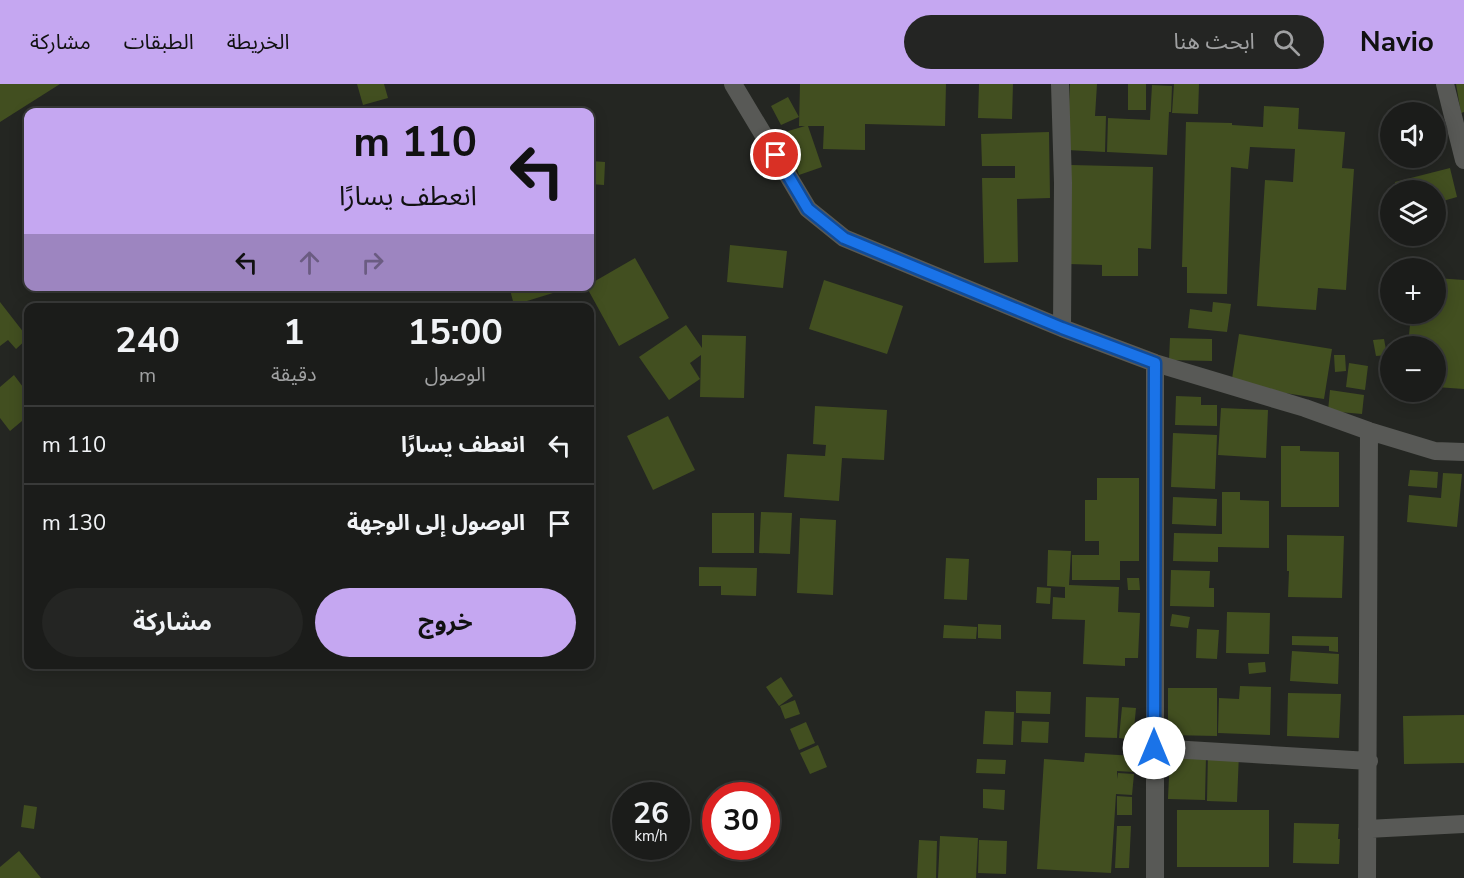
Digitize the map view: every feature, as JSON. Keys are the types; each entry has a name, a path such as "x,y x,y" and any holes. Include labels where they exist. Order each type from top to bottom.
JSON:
{"street":[{"path":"733,84 808,209 844,238 1062,328 1155,363 1305,408 1435,451 1464,452"},
{"path":"1060,84 1062,328"},
{"path":"1446,84 1464,160"},
{"path":"1155,363 1155,878"},
{"path":"1367,878 1369,431"},
{"path":"1154,748 1369,760"},
{"path":"1367,829 1464,824"}],"building":[{"path":"0,84 60,84 0,122"},
{"path":"357,84 384,84 388,98 363,105"},
{"path":"800,84 946,84 945,126 865,124 865,150 823,149 824,126 808,126 822,167 799,175 785,132 805,126 799,126"},
{"path":"979,84 1013,84 1012,119 978,118"},
{"path":"1070,84 1097,84 1095,116 1106,116 1105,152 1067,150"},
{"path":"1128,84 1146,84 1146,110 1128,110"},
{"path":"1174,84 1199,84 1198,114 1172,113"},
{"path":"1456,84 1464,84 1464,112 1461,113"},
{"path":"1152,85 1172,86 1167,155 1107,152 1108,118 1150,120"},
{"path":"788,97 799,117 781,125 771,106"},
{"path":"1264,106 1299,108 1298,129 1345,132 1342,168 1354,169 1346,290 1318,288 1316,310 1257,306 1265,180 1293,182 1295,149 1250,147 1248,169 1231,167 1227,294 1187,293 1187,267 1182,267 1186,122 1232,123 1232,125 1263,127"},
{"path":"1049,132 1050,198 1017,199 1018,262 984,263 982,178 1015,178 1015,166 982,166 981,134"},
{"path":"594,161 605,162 604,185 594,184"},
{"path":"1071,165 1153,167 1151,249 1138,248 1138,276 1102,276 1102,265 1069,264"},
{"path":"1450,168 1457,197 1446,200 1446,180 1403,180"},
{"path":"730,245 787,251 783,288 727,282"},
{"path":"635,258 669,318 619,346 589,291 594,291 594,282"},
{"path":"1446,279 1464,280 1464,389 1446,388 1446,336 1409,336 1410,324 1446,324"},
{"path":"824,280 903,306 887,354 809,329"},
{"path":"510,291 553,291 553,293 520,303 513,303"},
{"path":"0,302 24,333 24,342 16,349 8,340 0,346"},
{"path":"1213,302 1231,304 1227,332 1188,328 1190,309 1212,312"},
{"path":"686,325 702,348 702,335 746,336 744,398 700,397 701,355 690,363 700,379 669,400 639,357"},
{"path":"1239,334 1332,349 1324,399 1231,385"},
{"path":"1170,338 1212,339 1212,361 1169,360"},
{"path":"1380,339 1380,356 1376,356 1373,340"},
{"path":"1334,355 1345,355 1346,371 1335,372"},
{"path":"1349,363 1368,366 1365,390 1346,387"},
{"path":"14,375 24,386 24,419 10,431 0,418 0,387"},
{"path":"1330,390 1364,395 1362,414 1328,411"},
{"path":"1176,396 1201,397 1201,405 1217,405 1217,426 1175,425"},
{"path":"815,406 887,410 884,460 842,458 839,501 784,497 787,454 825,456 826,445 813,444"},
{"path":"1221,408 1268,410 1266,458 1218,455"},
{"path":"668,416 695,470 653,490 627,436"},
{"path":"1173,433 1217,435 1215,489 1171,487"},
{"path":"1281,446 1300,446 1300,451 1339,452 1339,507 1281,507"},
{"path":"1410,470 1438,472 1437,488 1408,486"},
{"path":"1443,473 1462,474 1457,527 1407,522 1409,495 1441,498"},
{"path":"1097,478 1139,478 1139,561 1120,561 1120,580 1072,580 1072,555 1099,555 1099,541 1085,541 1085,500 1097,500"},
{"path":"1222,492 1240,492 1240,500 1269,501 1269,548 1218,547 1218,562 1173,561 1174,533 1222,534"},
{"path":"1173,497 1217,499 1216,526 1172,524"},
{"path":"761,512 792,513 790,554 759,553"},
{"path":"712,513 754,513 754,553 712,553"},
{"path":"800,518 836,520 833,595 797,593"},
{"path":"1287,535 1344,536 1342,598 1288,597"},
{"path":"1048,550 1071,551 1069,585 1119,587 1118,612 1140,613 1138,658 1125,658 1125,666 1083,664 1085,620 1052,619 1053,597 1065,598 1065,587 1047,586"},
{"path":"946,558 969,559 967,600 944,599"},
{"path":"699,567 757,568 756,596 721,595 721,586 699,586"},
{"path":"1171,570 1210,571 1209,588 1214,588 1214,607 1170,606"},
{"path":"1127,578 1139,578 1140,590 1128,590"},
{"path":"1037,587 1051,588 1050,604 1036,603"},
{"path":"1227,612 1270,613 1269,654 1226,653"},
{"path":"1172,614 1190,617 1188,628 1170,626"},
{"path":"978,624 1001,625 1001,639 978,638"},
{"path":"944,625 977,627 976,639 943,638"},
{"path":"1197,629 1219,630 1217,659 1196,658"},
{"path":"1292,636 1338,637 1338,652 1329,651 1329,646 1292,645"},
{"path":"1292,651 1339,654 1338,684 1290,681"},
{"path":"1265,662 1266,672 1249,674 1248,663"},
{"path":"781,677 793,696 779,706 766,687"},
{"path":"1240,686 1271,687 1270,735 1218,733 1219,698 1239,699"},
{"path":"1168,688 1217,688 1217,736 1168,735"},
{"path":"1016,691 1051,692 1050,714 1016,713"},
{"path":"1288,693 1341,694 1339,738 1287,736"},
{"path":"1086,697 1119,698 1117,738 1085,737"},
{"path":"795,700 800,714 785,719 780,706"},
{"path":"1122,707 1136,708 1133,740 1119,738"},
{"path":"985,711 1014,712 1013,745 983,744"},
{"path":"1464,715 1464,763 1404,764 1403,716"},
{"path":"1022,721 1049,722 1048,743 1021,742"},
{"path":"806,722 815,743 799,750 790,729"},
{"path":"818,745 827,767 810,774 800,753"},
{"path":"1208,752 1239,753 1237,802 1207,801"},
{"path":"1085,753 1135,756 1134,772 1117,771 1117,779 1118,773 1134,774 1132,795 1116,794 1111,873 1037,869 1044,759 1084,762"},
{"path":"1170,755 1206,756 1205,800 1168,799"},
{"path":"977,759 1006,760 1005,774 976,773"},
{"path":"983,789 1005,790 1004,810 983,808"},
{"path":"1117,796 1132,797 1132,815 1117,815"},
{"path":"24,805 37,807 34,829 21,827"},
{"path":"1177,810 1269,810 1269,867 1177,867"},
{"path":"1294,823 1339,824 1339,864 1293,863"},
{"path":"1117,826 1131,826 1129,868 1115,868"},
{"path":"940,836 978,838 976,878 938,878"},
{"path":"919,840 937,841 936,878 917,878"},
{"path":"979,840 1007,841 1006,874 978,873"},
{"path":"19,851 41,878 0,878 0,867"}],"route":[{"path":"776,155 808,209 844,238 1062,328 1155,363 1154,748"}]}
